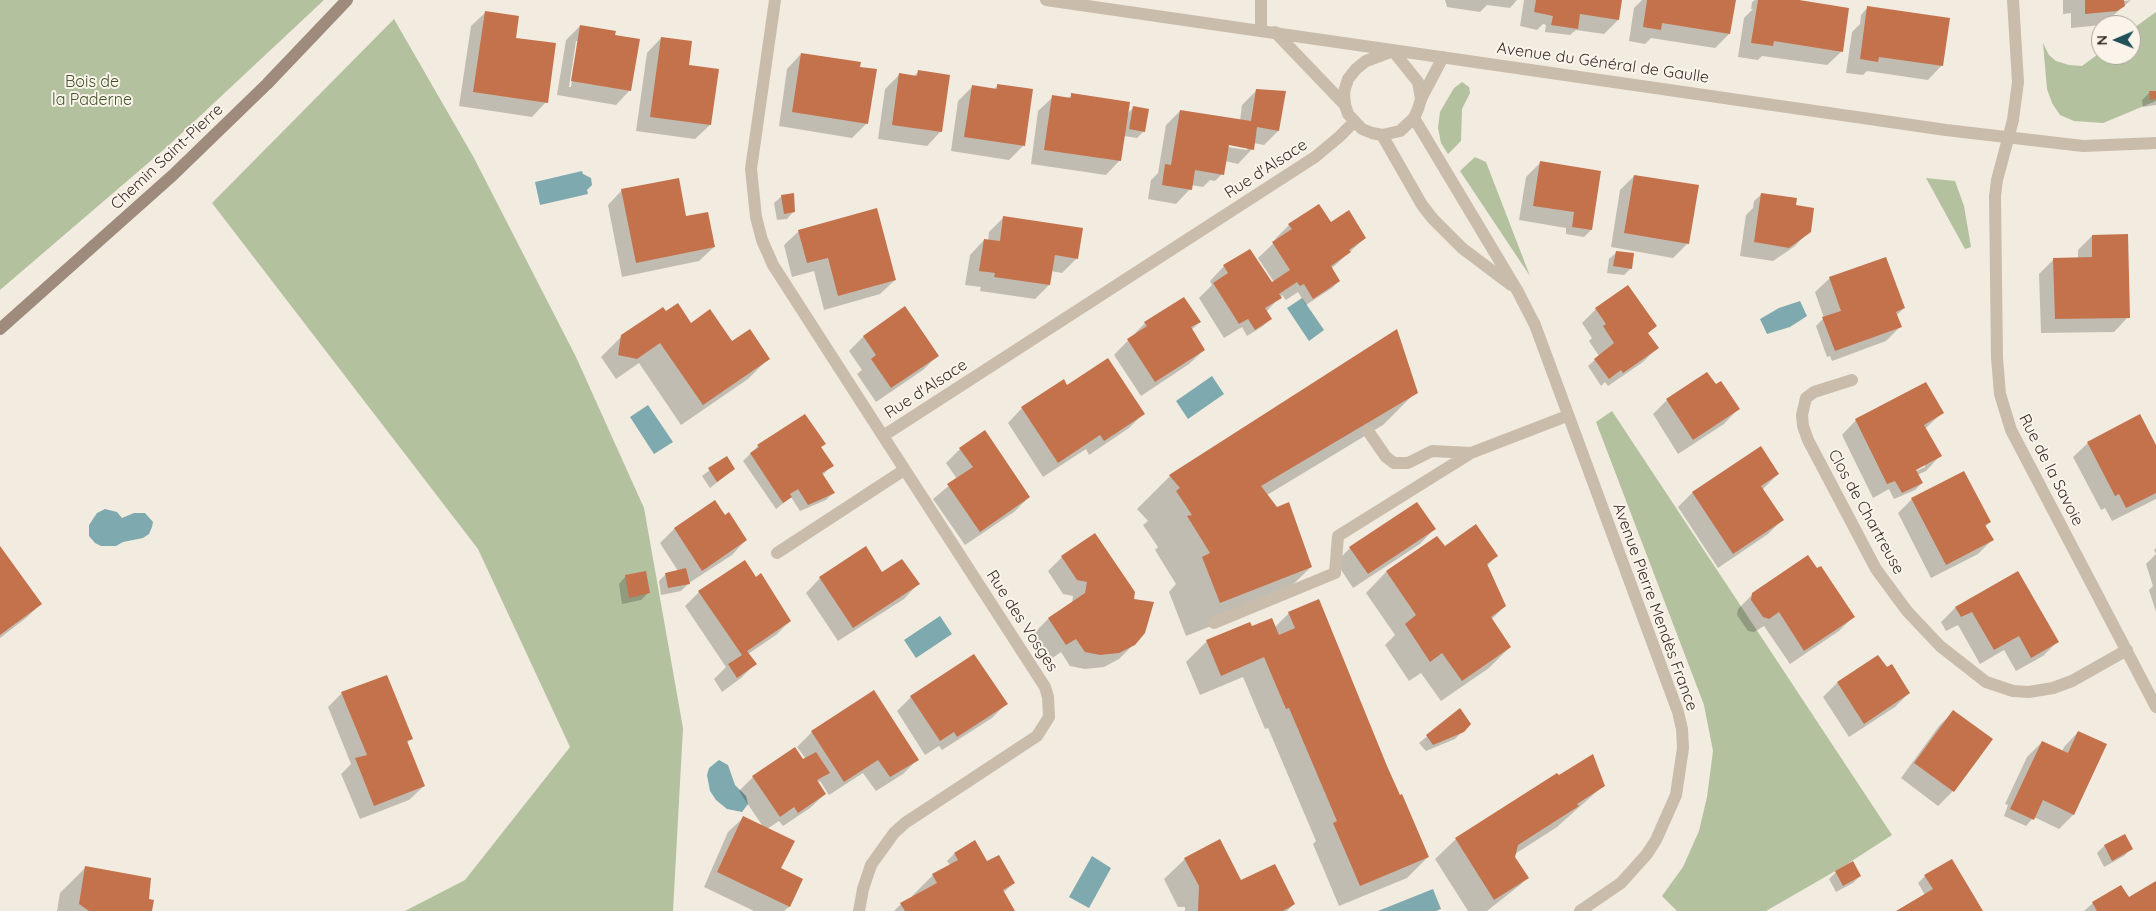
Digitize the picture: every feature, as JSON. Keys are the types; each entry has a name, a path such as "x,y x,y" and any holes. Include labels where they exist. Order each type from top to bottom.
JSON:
{"main road":[{"name":"Chemin Saint-Pierre","path":"0,329 173,175 267,84 347,0"}],"street":[{"name":"Rue d'Alsace","path":"775,0 751,169 756,217 762,240 773,265 883,436 1315,157 1354,122"},
{"name":"Avenue du Général de Gaulle","path":"1046,0 1275,32 1393,51 2008,137 2083,146 2156,143"},
{"path":"1261,0 1261,31"},
{"name":"Rue de la Savoie","path":"2013,0 2018,82 2013,120 1997,180 1995,196 1997,358 2000,394 2010,430 2156,707"},
{"path":"1275,32 1345,105 1354,122 1362,129 1382,135 1400,131 1414,118 1421,99 1443,57"},
{"path":"1345,105 1344,92 1348,79 1356,68 1366,61 1393,51 1418,82 1421,99"},
{"name":"Avenue Pierre Mendès France","path":"1414,118 1517,290 1535,326 1678,712 1682,729 1683,748 1676,795 1664,824 1647,854 1621,883 1580,911"},
{"name":"Avenue Pierre Mendès France","path":"1382,135 1422,205 1433,219 1462,248 1517,290"},
{"name":"Clos de Chartreuse","path":"1852,380 1814,392 1806,398 1802,415 1803,426 1808,440 1876,569 1907,611 1934,641 1986,682 2013,691 2028,692 2053,688 2072,682 2127,650"},
{"path":"1214,623 1335,573 1338,536 1471,453 1567,416"},
{"path":"1368,432 1386,457 1394,463 1408,463 1432,451 1471,453"},
{"name":"Rue des Vosges","path":"859,911 863,889 871,865 894,833 905,823 1038,736 1049,718 1048,697 1045,687 883,436"},
{"path":"777,553 904,470"}],"green space":[{"name":"Bois de la Paderne","path":"0,0 324,0 168,146 0,290"},
{"path":"2156,12 2156,101 2103,123 2074,121 2060,115 2052,103 2047,89 2043,43 2049,55 2056,61 2069,65 2082,66 2091,59 2091,65 2141,65 2141,23"},
{"path":"394,19 474,158 576,357 644,508 683,728 673,911 405,911 465,880 570,747 478,549 212,203"},
{"path":"1462,82 1469,87 1470,93 1462,109 1461,141 1448,154 1441,143 1438,128 1440,112 1454,88"},
{"path":"1475,157 1486,162 1530,276 1460,171"},
{"path":"1926,178 1955,181 1964,206 1971,247 1965,249"},
{"path":"1612,411 1892,835 1844,866 1766,911 1677,911 1662,896 1683,867 1699,831 1707,797 1713,751 1704,705 1596,422"}],"water":[{"path":"582,171 583,174 591,178 592,185 587,190 588,194 540,205 535,182"},
{"path":"1302,298 1324,330 1309,341 1287,308"},
{"path":"1800,301 1807,316 1790,327 1767,334 1760,319 1779,308"},
{"path":"1212,376 1224,394 1188,419 1176,401"},
{"path":"648,405 673,442 654,454 630,417"},
{"path":"105,509 117,512 122,518 134,513 145,513 153,522 149,534 143,538 123,542 116,546 101,546 95,543 89,536 89,525 97,513"},
{"path":"940,616 952,634 916,658 904,640"},
{"path":"719,760 728,765 735,785 746,796 748,804 742,812 727,809 716,800 710,791 707,775 709,768"},
{"path":"1092,856 1111,868 1089,908 1069,897"},
{"path":"1433,889 1441,909 1436,911 1378,911"}],"building":[{"path":"1536,0 1622,0 1619,20 1580,14 1578,29 1551,25 1553,16 1534,12"},
{"path":"1647,0 1736,0 1730,34 1662,23 1661,30 1643,27"},
{"path":"1758,0 1799,0 1849,8 1843,52 1774,41 1773,46 1751,43"},
{"path":"2085,0 2124,0 2125,6 2117,11 2085,14"},
{"path":"1867,6 1950,18 1943,66 1879,57 1878,62 1860,59"},
{"path":"485,11 519,16 516,38 556,43 548,103 473,92"},
{"path":"580,25 616,31 615,35 640,39 631,91 571,81"},
{"path":"661,37 692,41 689,65 719,69 711,125 650,117"},
{"path":"801,53 861,62 860,67 877,69 868,124 792,112"},
{"path":"918,70 950,75 942,132 892,125 899,73 917,76"},
{"path":"997,84 1033,89 1025,146 964,137 972,85 997,89"},
{"path":"1256,89 1286,91 1279,131 1257,127 1254,150 1229,145 1224,175 1195,170 1192,190 1162,185 1165,164 1171,165 1180,110 1251,121"},
{"path":"2149,91 2156,91 2156,99 2150,100"},
{"path":"1071,93 1130,102 1121,161 1044,150 1052,95 1071,98"},
{"path":"1133,106 1149,109 1145,132 1129,129"},
{"path":"1540,161 1601,171 1592,230 1572,227 1574,212 1533,206"},
{"path":"1634,175 1699,185 1689,244 1624,233"},
{"path":"679,178 686,216 708,212 715,247 636,263 621,189"},
{"path":"794,193 795,212 784,214 781,195"},
{"path":"1761,193 1797,198 1796,205 1814,208 1811,232 1789,248 1754,242"},
{"path":"1319,204 1331,222 1349,210 1366,238 1349,250 1351,252 1331,266 1340,281 1313,299 1304,284 1300,286 1297,282 1279,294 1282,298 1265,308 1272,319 1255,330 1248,319 1239,324 1213,283 1228,273 1223,265 1250,249 1272,282 1290,270 1272,242 1292,229 1288,224"},
{"path":"877,208 896,280 838,296 828,258 807,263 798,230"},
{"path":"1003,216 1083,228 1078,259 1055,255 1050,285 994,277 995,273 979,271 984,239 1000,241"},
{"path":"2128,234 2130,318 2055,319 2053,258 2092,257 2092,235"},
{"path":"1616,251 1634,253 1632,269 1613,266"},
{"path":"1886,257 1905,308 1896,312 1902,327 1835,351 1822,317 1841,311 1829,277"},
{"path":"1628,285 1657,326 1648,333 1659,348 1623,373 1621,370 1609,379 1594,359 1614,343 1603,326 1606,324 1595,308"},
{"path":"1184,297 1201,322 1191,327 1205,350 1155,382 1127,339 1147,326 1144,322"},
{"path":"678,303 691,323 710,309 732,341 750,329 770,359 703,405 660,343 637,359 618,355 621,335 663,307 666,311"},
{"path":"905,306 939,356 891,388 871,359 876,355 863,336"},
{"path":"1397,329 1418,393 1261,486 1277,507 1289,502 1312,567 1220,603 1202,557 1210,553 1187,516 1192,515 1176,491 1180,488 1169,475"},
{"path":"1108,358 1145,414 1104,441 1100,435 1058,463 1021,407 1064,379 1067,385"},
{"path":"1707,372 1716,384 1721,381 1740,409 1693,440 1666,399"},
{"path":"1926,382 1944,413 1924,425 1942,456 1916,470 1923,483 1902,493 1895,481 1887,484 1855,419"},
{"path":"805,414 826,444 821,447 834,466 822,473 835,493 808,505 798,489 790,494 792,497 783,503 750,453 759,447 757,445"},
{"path":"2140,414 2156,445 2156,493 2126,508 2119,494 2115,496 2087,442"},
{"path":"985,430 1030,497 980,532 947,484 973,467 959,448"},
{"path":"1761,446 1779,474 1761,486 1784,520 1733,554 1692,492"},
{"path":"727,456 735,469 717,482 708,468"},
{"path":"1964,471 1991,522 1985,525 1994,540 1946,565 1911,498"},
{"path":"715,500 725,515 729,512 747,540 702,571 674,528"},
{"path":"1417,502 1436,529 1368,574 1349,547"},
{"path":"1476,524 1498,556 1487,564 1506,606 1491,617 1511,647 1462,681 1442,653 1430,662 1405,624 1416,615 1386,571 1437,536 1445,546"},
{"path":"1095,533 1135,592 1134,599 1154,602 1145,633 1135,645 1119,653 1100,655 1085,652 1076,639 1066,645 1048,618 1085,593 1087,582 1077,580 1061,556"},
{"path":"0,546 42,604 0,635"},
{"path":"866,546 882,572 902,559 920,584 853,628 819,577"},
{"path":"1808,555 1817,568 1821,566 1855,617 1804,651 1779,612 1769,619 1763,617 1751,600 1752,593"},
{"path":"745,560 756,577 761,573 791,621 747,651 757,664 737,678 728,664 742,655 698,591"},
{"path":"686,568 690,584 668,588 665,573"},
{"path":"646,571 650,593 629,598 625,575"},
{"path":"2018,571 2059,642 2031,658 2019,636 1994,650 1972,612 1961,617 1955,607"},
{"path":"1319,599 1387,766 1400,795 1402,794 1429,857 1360,886 1333,823 1337,821 1289,708 1286,709 1264,657 1221,676 1206,640 1250,622 1252,626 1272,618 1279,635 1295,628 1288,612"},
{"path":"974,654 1008,704 957,737 954,732 940,741 910,696"},
{"path":"1878,655 1887,667 1892,664 1910,693 1864,724 1837,682"},
{"path":"387,675 413,739 407,741 425,786 374,806 355,758 367,755 341,692"},
{"path":"874,690 919,760 890,777 878,760 844,782 811,731"},
{"path":"1460,708 1471,724 1464,732 1433,745 1426,735"},
{"path":"1953,710 1993,739 1954,792 1914,763"},
{"path":"2078,731 2107,744 2074,815 2043,800 2034,820 2010,809 2042,741 2068,753"},
{"path":"795,747 803,759 816,752 830,773 817,780 826,794 798,813 794,807 780,817 752,776"},
{"path":"1593,754 1605,786 1577,804 1579,806 1518,845 1515,857 1529,878 1494,900 1455,838 1557,773 1559,775"},
{"path":"743,816 795,841 781,868 803,879 790,907 717,872"},
{"path":"2125,834 2133,849 2112,861 2104,845"},
{"path":"1220,839 1241,880 1275,864 1295,904 1283,911 1198,911 1199,886 1184,858"},
{"path":"975,840 987,861 999,855 1015,883 1003,890 1015,911 905,911 900,903 937,883 932,874 958,860 954,853"},
{"path":"1952,859 1983,911 1896,911 1933,889 1924,875"},
{"path":"1853,861 1861,876 1843,886 1835,871"},
{"path":"85,866 151,878 149,899 154,900 152,911 89,911 79,904"},
{"path":"2156,881 2156,911 2097,911 2092,902 2121,885 2129,897"}]}
